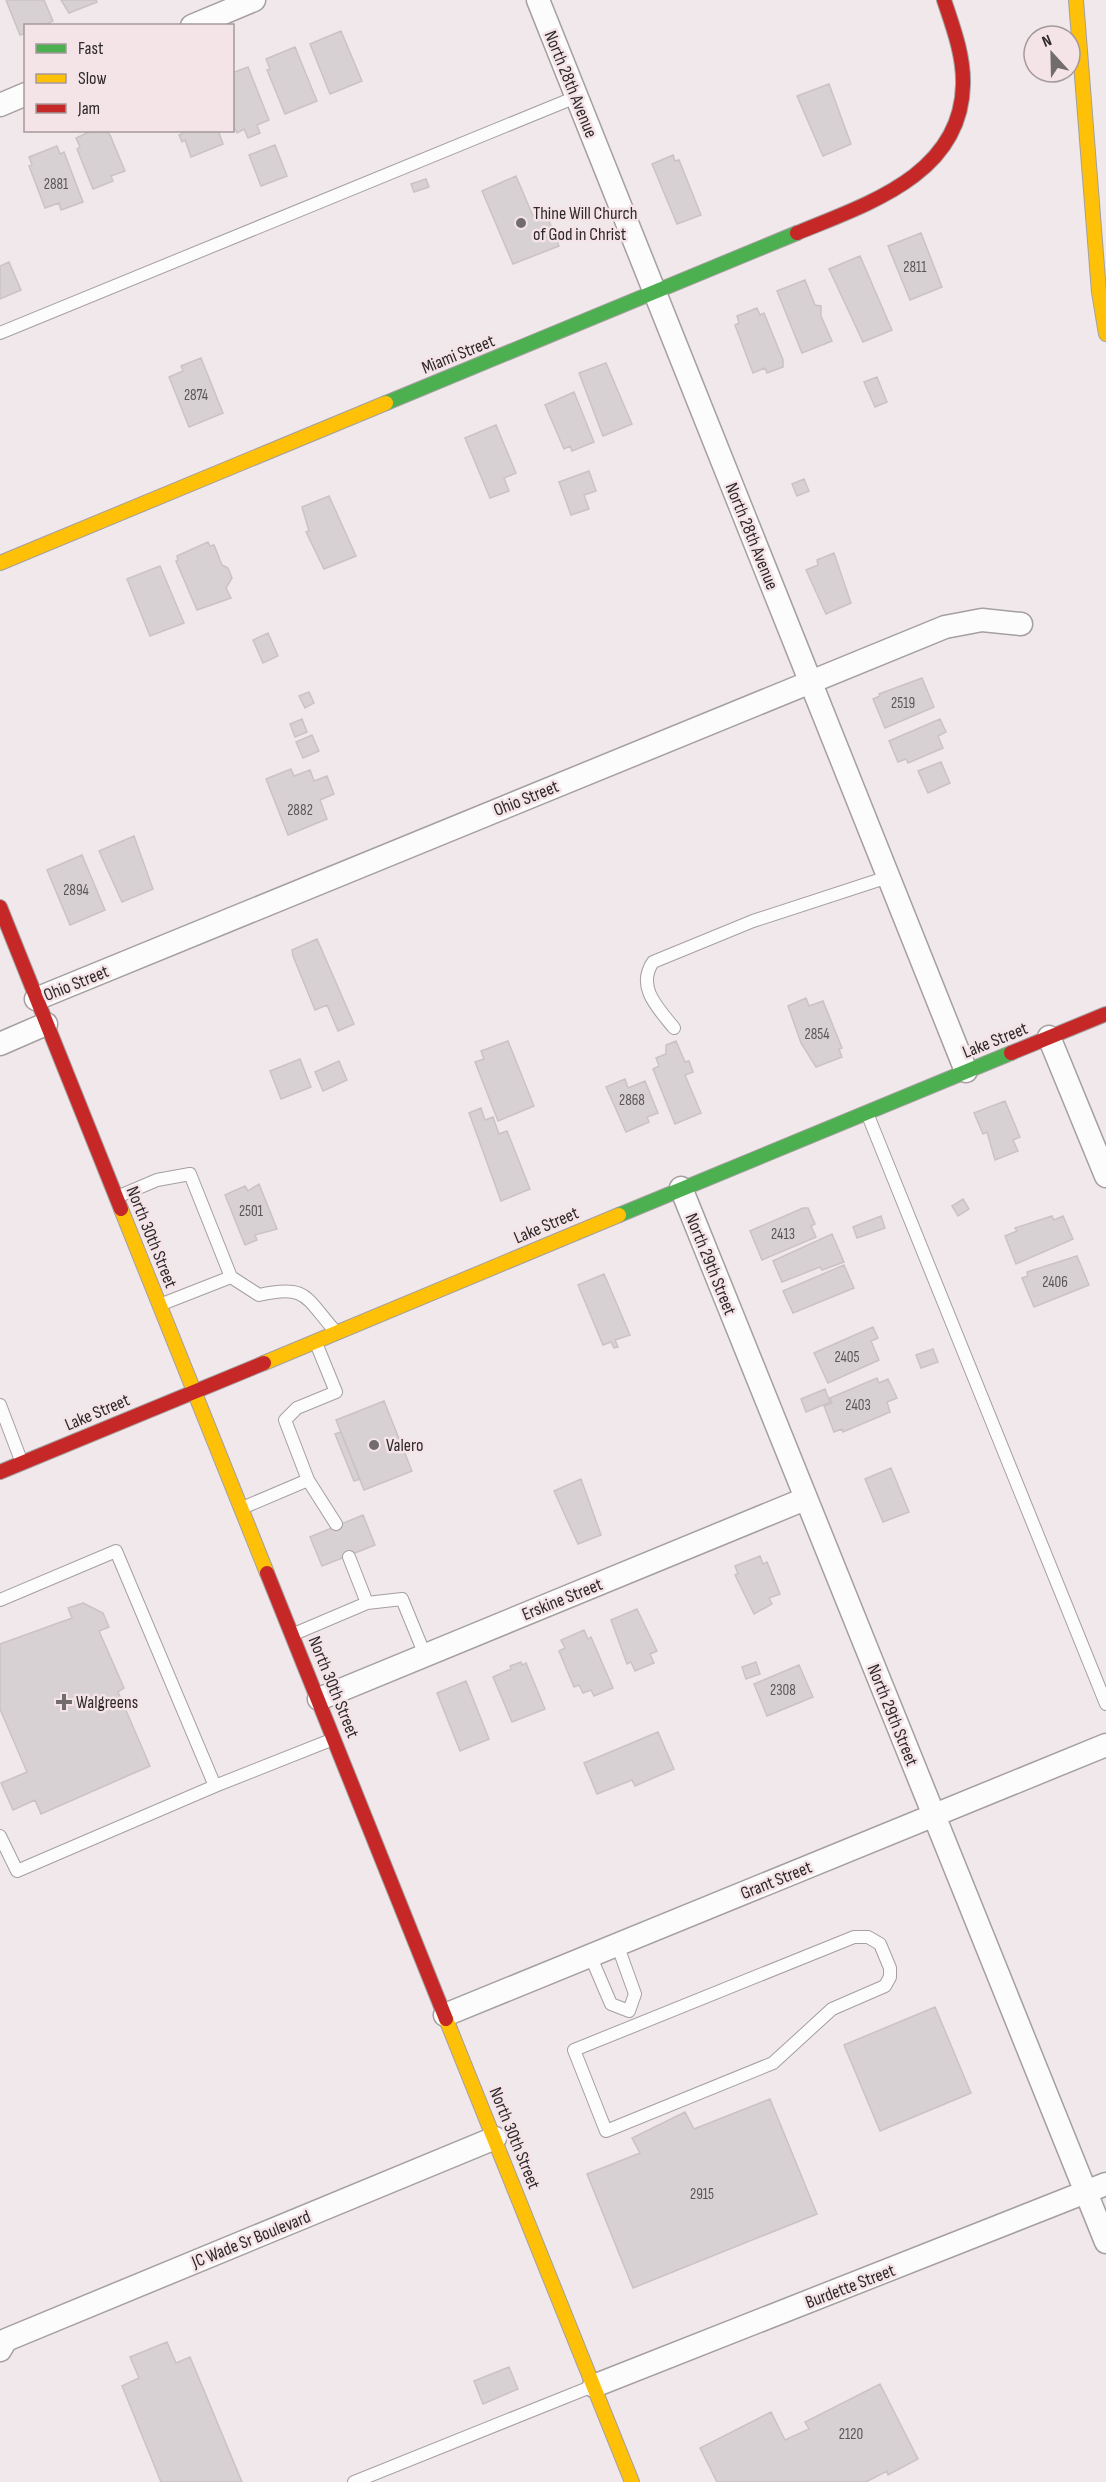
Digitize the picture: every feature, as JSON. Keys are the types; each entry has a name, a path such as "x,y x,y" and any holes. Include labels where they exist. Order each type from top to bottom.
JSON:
{"main road":[{"name":"Miami Street","path":"0,562 655,292 885,196 908,184 925,170 952,133 961,97 961,59 944,0"},
{"path":"1076,0 1099,291 1106,334"},
{"name":"North 30th Street","path":"0,907 632,2482"},
{"name":"Lake Street","path":"0,1472 681,1188 1106,1014"}],"street":[{"path":"197,24 254,0"},
{"name":"North 28th Avenue","path":"538,0 966,1071"},
{"path":"0,105 24,95"},
{"name":"Ohio Street","path":"36,999 811,680 952,625 982,620 1021,624"},
{"name":"Ohio Street","path":"0,1044 46,1024"},
{"path":"1049,1037 1106,1176"},
{"name":"North 29th Street","path":"681,1188 933,1815 1096,2188 1106,2242"},
{"name":"Erskine Street","path":"319,1699 805,1499"},
{"name":"Grant Street","path":"445,2014 1106,1745"},
{"name":"JC Wade Sr Boulevard","path":"2,2343 495,2138"},
{"name":"Burdette Street","path":"594,2386 1096,2188"}],"lane":[{"path":"0,333 576,97"},
{"path":"674,1028 648,992 647,972 654,962 753,921 888,877"},
{"path":"867,1112 1106,1704"},
{"path":"116,1197 158,1180 190,1174 231,1277 259,1295 285,1289 296,1291 336,1332"},
{"path":"160,1305 231,1277"},
{"path":"315,1341 336,1392 297,1408 285,1420 308,1480 336,1524"},
{"path":"0,1406 22,1463"},
{"path":"242,1508 308,1480"},
{"path":"0,1600 116,1551 215,1786"},
{"path":"349,1557 367,1603"},
{"path":"293,1634 367,1603 402,1599 425,1655"},
{"path":"0,1836 17,1871 215,1786 335,1739"},
{"path":"854,1937 868,1937 880,1944 890,1968 890,1977 885,1986 832,2009 773,2063 606,2131 574,2050 635,2025 854,1937"},
{"path":"617,1944 635,1994 629,2011 635,2025"},
{"path":"590,1955 611,2004 629,2011"},
{"path":"354,2482 594,2386"}],"building":[{"path":"6,0 44,0 53,21 47,24 24,24 24,34 20,35"},
{"path":"61,0 96,0 97,2 69,13"},
{"path":"341,31 362,81 330,94 310,44"},
{"path":"295,47 317,101 285,114 267,70 270,69 266,59"},
{"path":"248,67 269,120 257,125 260,133 248,138 244,129 237,133 234,126 234,72"},
{"path":"829,84 851,144 823,156 797,96"},
{"path":"89,132 108,132 125,171 111,176 113,181 93,189 77,149 80,147 76,138"},
{"path":"182,132 219,132 223,144 191,157 185,140 182,142 179,135"},
{"path":"275,145 287,176 261,186 249,155"},
{"path":"57,146 60,154 64,152 83,202 61,210 59,203 45,208 29,166 32,165 29,157"},
{"path":"673,155 675,161 679,160 701,215 677,224 652,164"},
{"path":"516,176 533,216 545,211 559,246 513,264 482,191"},
{"path":"426,179 429,187 414,192 411,184"},
{"path":"921,233 942,287 910,300 888,246"},
{"path":"860,256 892,330 863,342 829,269"},
{"path":"9,262 21,290 0,299 0,266"},
{"path":"805,280 815,305 821,306 821,316 832,341 802,353 777,291"},
{"path":"757,308 760,315 764,313 783,360 783,367 767,373 765,368 753,373 735,325 739,323 737,316"},
{"path":"201,358 223,413 189,427 169,377 183,371 181,366"},
{"path":"606,363 632,424 603,436 579,373"},
{"path":"877,377 887,402 875,407 864,382"},
{"path":"574,392 594,442 572,451 570,446 564,449 545,405"},
{"path":"496,425 516,473 504,478 509,491 490,498 465,438"},
{"path":"589,471 596,491 584,495 589,509 571,515 559,482"},
{"path":"804,479 809,491 797,496 792,484"},
{"path":"329,496 356,556 324,569 306,532 309,531 302,507"},
{"path":"208,542 210,546 214,545 222,565 228,568 232,578 226,588 231,598 197,610 176,561 177,556"},
{"path":"834,553 851,603 826,614 806,570 818,565 817,560"},
{"path":"160,566 184,623 150,636 127,579"},
{"path":"268,633 278,656 263,663 253,640"},
{"path":"922,678 934,707 885,728 873,699 880,696 879,694"},
{"path":"309,692 314,703 305,708 299,696"},
{"path":"302,719 307,732 295,737 290,724"},
{"path":"940,719 946,732 938,736 943,748 908,763 906,759 898,762 889,741"},
{"path":"312,735 319,751 303,758 296,742"},
{"path":"941,762 950,783 928,793 918,771"},
{"path":"291,769 294,776 310,770 314,781 327,776 334,794 320,800 327,819 288,835 266,779"},
{"path":"134,836 153,889 122,902 99,851"},
{"path":"82,855 105,910 70,925 47,870"},
{"path":"317,939 354,1024 338,1031 327,1005 315,1010 293,956 292,950"},
{"path":"806,998 809,1006 823,1001 842,1048 839,1049 842,1057 816,1067 801,1043 788,1006"},
{"path":"508,1041 534,1106 498,1121 475,1062 484,1059 481,1051"},
{"path":"676,1041 685,1062 689,1061 693,1072 685,1075 701,1113 675,1124 653,1069 659,1066 656,1058 666,1054 666,1045"},
{"path":"300,1059 311,1087 281,1099 270,1071"},
{"path":"339,1061 347,1080 323,1091 315,1072"},
{"path":"625,1079 628,1088 645,1081 658,1113 647,1117 649,1122 626,1132 606,1087"},
{"path":"1005,1101 1020,1137 1013,1140 1018,1151 995,1160 987,1132 983,1134 974,1113"},
{"path":"481,1108 485,1120 493,1117 499,1134 507,1131 530,1189 501,1201 469,1113"},
{"path":"259,1184 277,1229 255,1235 257,1240 245,1245 225,1195 245,1186 248,1191"},
{"path":"963,1199 969,1209 958,1216 952,1206"},
{"path":"803,1208 808,1208 815,1224 811,1226 816,1237 762,1260 750,1231"},
{"path":"881,1216 885,1228 857,1238 853,1227"},
{"path":"1052,1216 1054,1220 1063,1216 1073,1239 1016,1264 1005,1236 1017,1231 1015,1228"},
{"path":"832,1234 844,1262 822,1270 820,1267 782,1282 773,1261"},
{"path":"1077,1256 1089,1285 1034,1307 1022,1278 1028,1276 1027,1272"},
{"path":"844,1265 854,1288 793,1313 783,1291"},
{"path":"604,1274 630,1335 615,1340 618,1347 614,1348 611,1342 603,1345 578,1285"},
{"path":"873,1327 878,1338 871,1341 879,1360 828,1383 814,1353"},
{"path":"933,1349 938,1362 921,1368 916,1355"},
{"path":"877,1378 879,1383 888,1379 897,1398 887,1402 890,1412 843,1432 842,1429 834,1432 824,1406 832,1403 830,1398"},
{"path":"825,1389 830,1402 806,1412 801,1399"},
{"path":"384,1401 412,1471 364,1490 336,1420"},
{"path":"341,1432 360,1479 354,1481 335,1434"},
{"path":"891,1468 909,1512 883,1522 865,1479"},
{"path":"581,1479 601,1535 578,1544 554,1491"},
{"path":"363,1515 375,1545 322,1566 310,1537"},
{"path":"760,1556 763,1564 767,1562 780,1594 769,1598 772,1604 754,1614 735,1575 738,1574 735,1566"},
{"path":"83,1603 103,1613 109,1627 99,1631 124,1688 118,1692 150,1766 41,1814 35,1800 13,1810 1,1783 27,1772 0,1709 0,1644 72,1618 68,1608"},
{"path":"637,1609 657,1651 650,1654 654,1663 635,1671 631,1662 627,1664 611,1620"},
{"path":"584,1630 588,1639 591,1637 613,1688 594,1696 591,1690 583,1693 579,1685 574,1687 559,1651 565,1648 561,1640"},
{"path":"521,1662 522,1665 526,1663 545,1709 512,1722 493,1677"},
{"path":"756,1662 760,1674 746,1679 742,1667"},
{"path":"799,1665 813,1697 767,1716 754,1684"},
{"path":"466,1681 489,1739 460,1751 437,1693"},
{"path":"658,1732 674,1769 635,1786 632,1780 597,1794 584,1763"},
{"path":"935,2007 971,2093 880,2131 844,2045"},
{"path":"770,2099 817,2214 633,2288 587,2174 640,2153 632,2138 685,2112 694,2129"},
{"path":"167,2342 176,2363 190,2357 242,2482 161,2482 122,2386 139,2378 130,2357"},
{"path":"509,2367 518,2389 483,2404 474,2381"},
{"path":"880,2384 918,2459 888,2475 887,2471 866,2482 717,2482 700,2448 771,2412 785,2440 809,2429 805,2422"}],"traffic: fast":[{"path":"386,403 797,233"},
{"path":"619,1215 1011,1053"}],"traffic: slow":[{"path":"1076,0 1099,292 1106,334"},
{"path":"0,563 386,403"},
{"path":"121,1209 267,1573"},
{"path":"264,1363 619,1215"},
{"path":"446,2019 632,2482"}],"traffic: jam":[{"path":"797,233 880,197 906,182 928,164 946,142 958,116 963,74 960,52 944,0"},
{"path":"0,907 121,1209"},
{"path":"1011,1053 1106,1014"},
{"path":"0,1472 264,1363"},
{"path":"267,1573 446,2019"}],"place":[{"name":"Thine Will Church of God in Christ","path":"521,223"},
{"name":"Valero","path":"374,1445"},
{"name":"Walgreens","path":"64,1702"}]}
